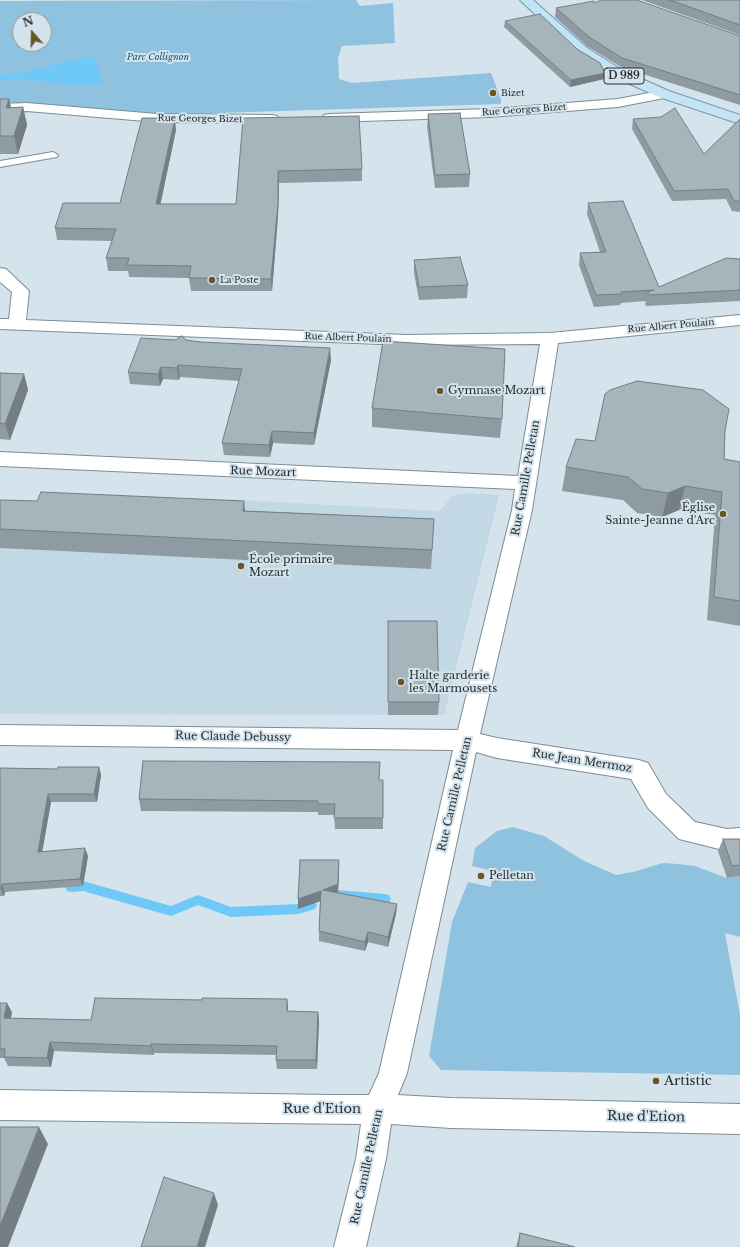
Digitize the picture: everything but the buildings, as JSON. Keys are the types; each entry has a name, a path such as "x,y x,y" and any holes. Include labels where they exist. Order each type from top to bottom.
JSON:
{"main road":[{"name":"D 989","path":"526,0 582,51 617,73 664,94 740,120"}],"street":[{"name":"Rue Georges Bizet","path":"316,118 490,113 618,102 664,94"},
{"name":"Rue Georges Bizet","path":"0,108 26,107 157,118 284,119"},
{"name":"Rue Albert Poulain","path":"0,273 21,291 8,324 406,340 550,338 740,320"},
{"name":"Rue Camille Pelletan","path":"350,1247 371,1159 378,1109 393,1074 467,740 522,510 550,338"},
{"name":"Rue Mozart","path":"0,459 526,483"},
{"name":"Rue Claude Debussy","path":"0,735 467,740"},
{"name":"Rue Jean Mermoz","path":"467,740 497,748 639,770 657,801 688,831 727,840 740,839"},
{"name":"Rue d'Etion","path":"0,1105 332,1110 378,1109 451,1113 740,1119"}],"lane":[{"path":"0,164 53,155"}],"shaded area":[{"path":"81,58 95,58 102,82 100,84 71,85 24,79 0,80 0,74 7,75 21,73"},
{"name":"École primaire Mozart","path":"467,493 499,495 444,715 0,714 0,507 218,514 222,499 440,511 452,496"}],"green space":[{"name":"Parc Collignon","path":"356,0 360,6 393,3 395,43 342,46 338,58 339,79 352,83 491,73 501,99 501,104 155,115 30,103 0,103 0,1"},
{"path":"513,827 544,836 584,861 616,875 633,872 663,863 695,866 727,878 740,876 740,937 725,933 740,1015 740,1075 441,1070 429,1056 452,922 468,882 491,887 493,871 472,866 475,848 497,831"}],"waterway":[{"path":"71,887 83,886 171,911 198,900 231,912 298,909 311,905"},
{"path":"337,895 385,899"}],"place":[{"name":"Bizet","path":"493,93"},
{"name":"La Poste","path":"212,280"},
{"name":"Gymnase Mozart","path":"440,391"},
{"name":"Église Sainte-Jeanne d'Arc","path":"723,514"},
{"name":"École primaire Mozart","path":"241,566"},
{"name":"Halte garderie les Marmousets","path":"401,682"},
{"name":"Pelletan","path":"481,876"},
{"name":"Artistic","path":"656,1081"}]}
